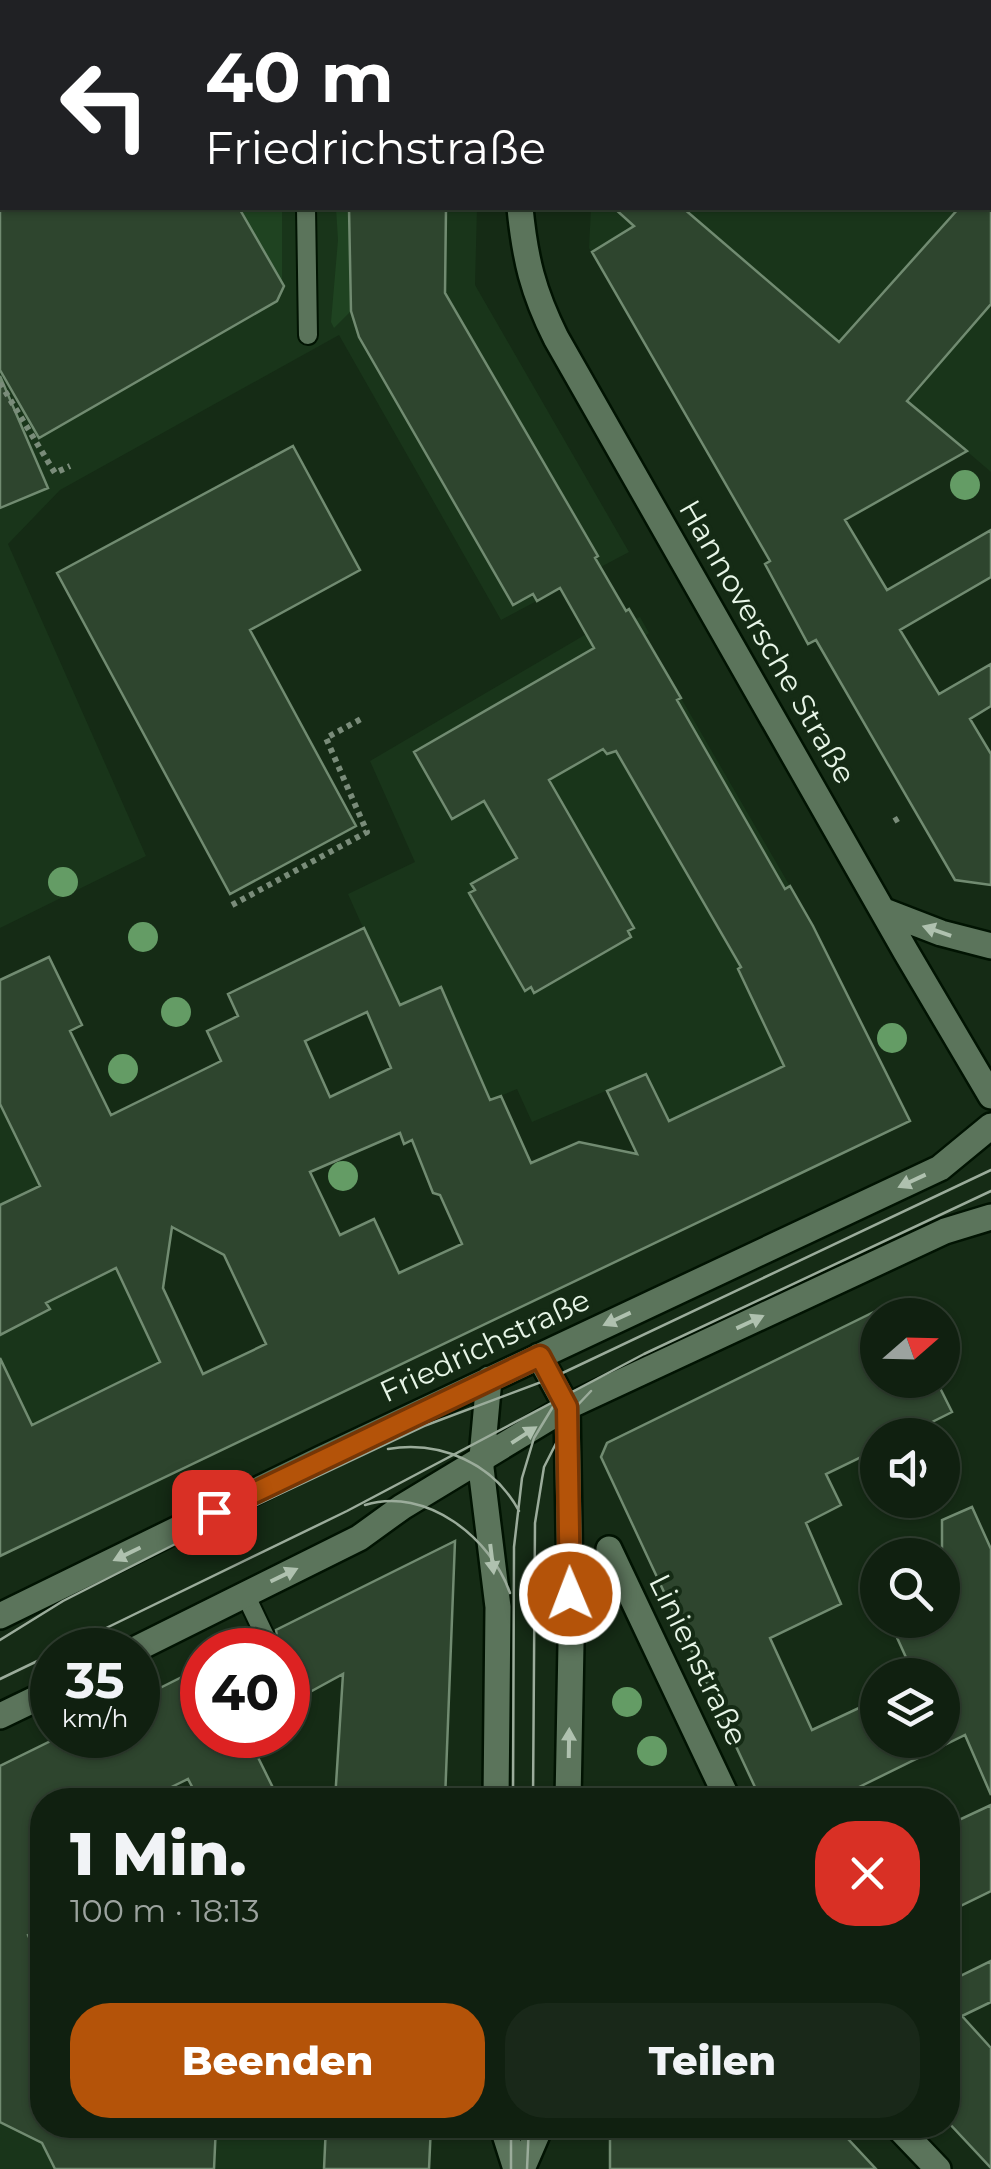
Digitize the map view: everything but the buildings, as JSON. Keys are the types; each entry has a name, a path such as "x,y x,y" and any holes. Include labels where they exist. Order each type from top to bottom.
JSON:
{"main road":[{"name":"Hannoversche Straße","path":"520,210 526,262 537,300 556,338 991,1096"},
{"path":"884,912 991,946"},
{"name":"Friedrichstraße","path":"0,1616 940,1168 991,1126"},
{"path":"160,1637 359,1538 567,1407 945,1231 991,1217"},
{"path":"540,1356 567,1407 571,1644 568,1788"},
{"path":"489,1380 480,1462 498,1607 496,1788"},
{"name":"Linienstraße","path":"609,1549 722,1788"},
{"path":"0,1716 30,1702"},
{"path":"507,2138 519,2169"},
{"path":"519,2169 534,2138"},
{"path":"908,2138 938,2169"}],"lane":[{"path":"306,210 308,334"},
{"path":"245,1594 261,1628"}],"path":[{"path":"0,383 4,397 55,472 70,466"},
{"path":"232,905 368,832 326,738 361,719"}],"shaded area":[{"path":"0,210 477,210 475,285 629,552 501,620 339,335 60,490 8,544 146,856 0,928"},
{"path":"240,210 282,210 282,284"},
{"path":"336,210 349,210 351,311 334,328 331,322 338,240"},
{"path":"591,210 990,210 991,472 752,267 656,364 589,248"},
{"path":"629,609 635,619 640,617 649,633 645,636 813,926 910,1121 715,1215 646,1074 532,1122 517,1089 448,1118 348,894 415,862 370,761"},
{"path":"15,1058 206,1458 78,1519 0,1358 0,1065"},
{"path":"0,1811 30,1866 30,2138 430,2138 429,2169 0,2169"}],"tram line":[{"path":"0,1640 63,1601 201,1531 424,1426 552,1378 991,1170"},
{"path":"106,1628 347,1511 644,1354 991,1191"},
{"path":"533,1788 535,1523 544,1467 573,1410 591,1391"},
{"path":"513,1788 514,1547 522,1478 534,1438 554,1405"},
{"path":"388,1449 427,1448 464,1459 495,1480 519,1511"},
{"path":"365,1505 411,1503 453,1521 488,1553 510,1593"},
{"path":"0,1679 30,1665"},
{"path":"511,2138 511,2169"},
{"path":"527,2169 528,2138"}],"route":[{"path":"214,1512 540,1356 567,1407 570,1594"}]}
